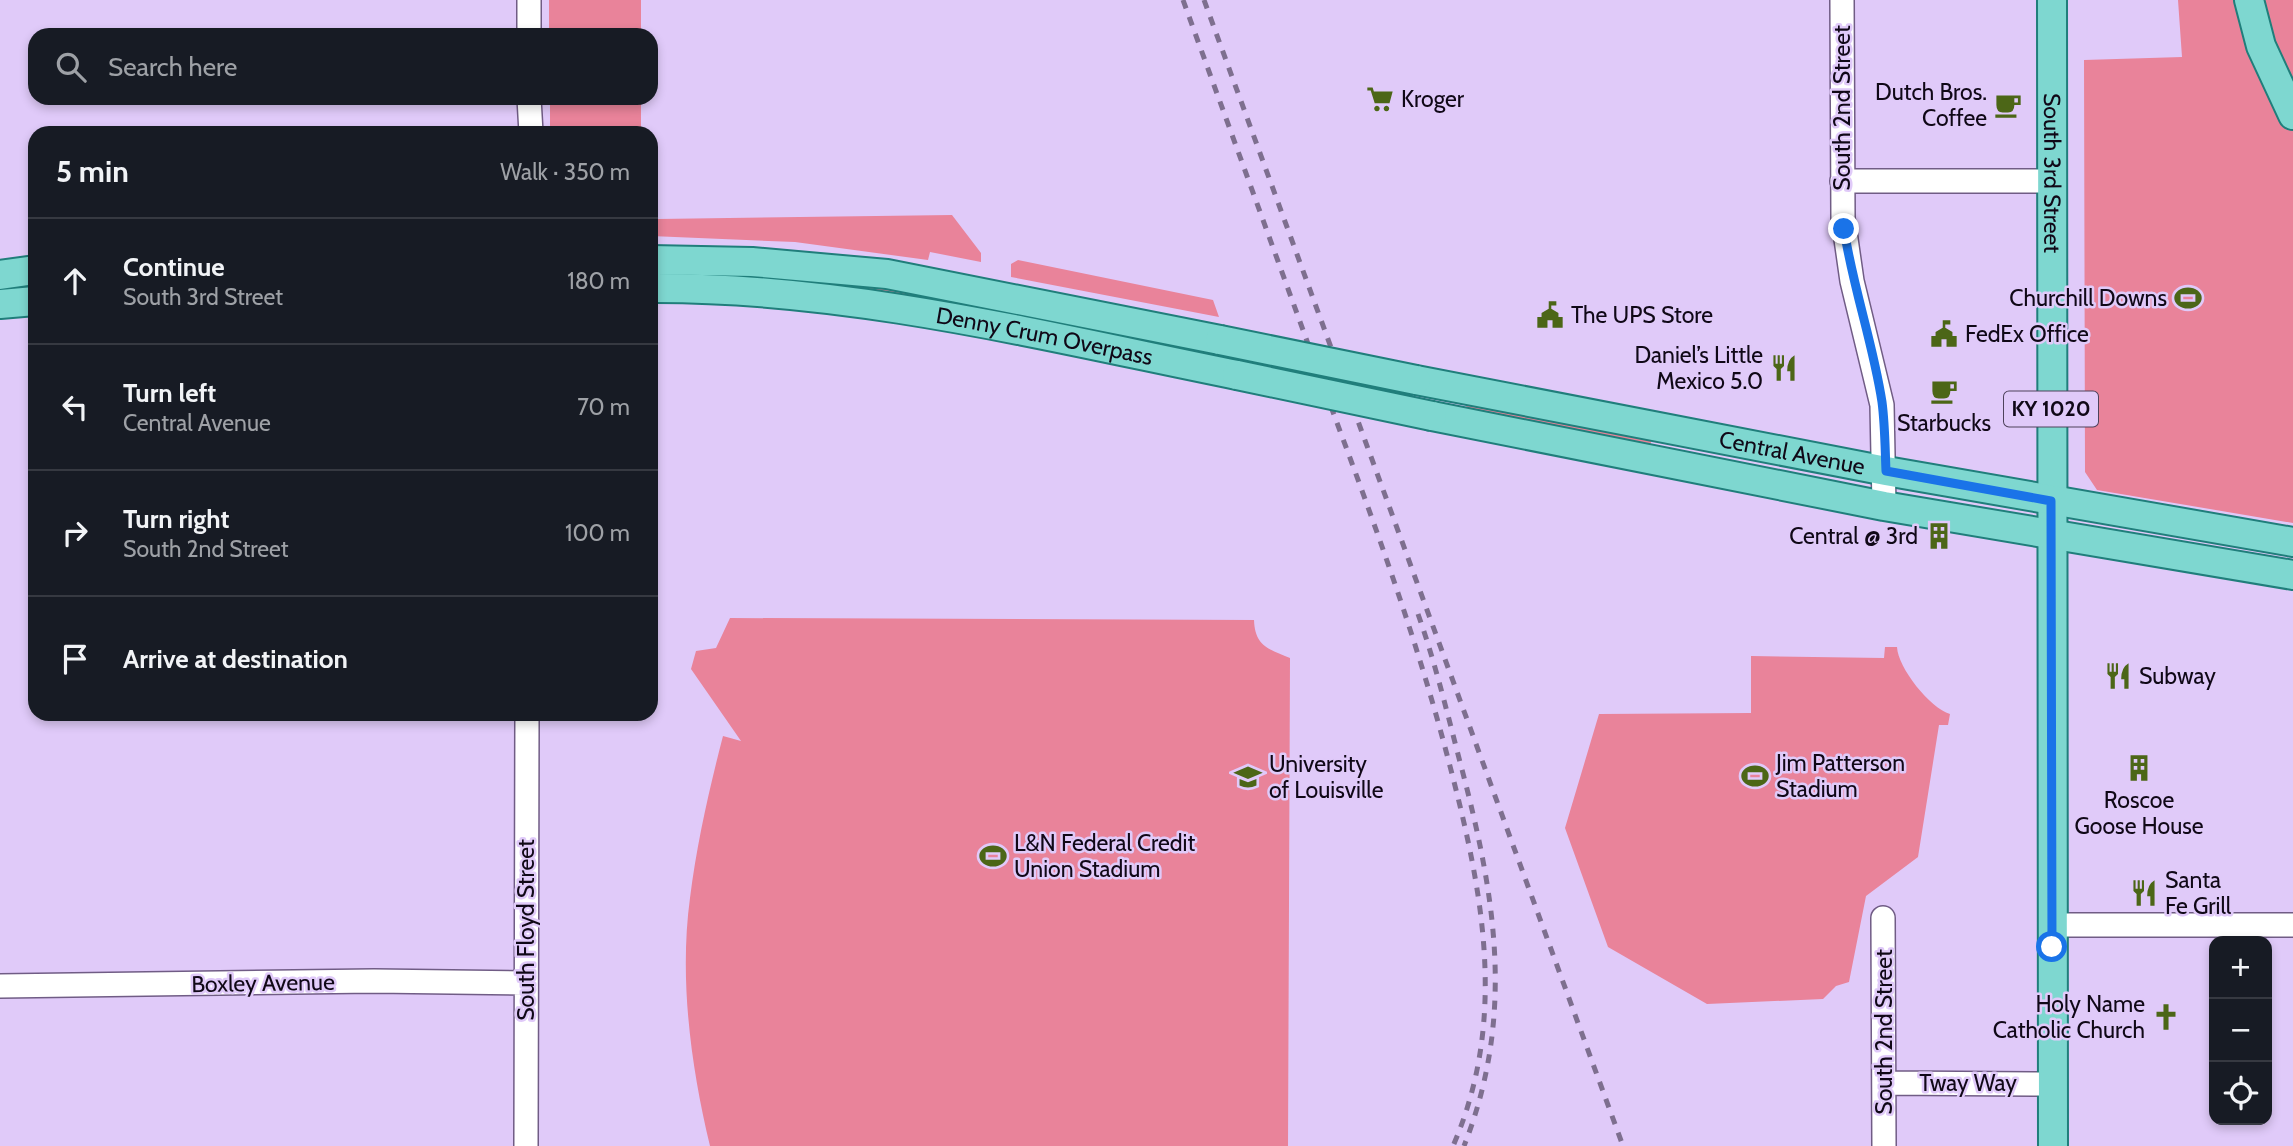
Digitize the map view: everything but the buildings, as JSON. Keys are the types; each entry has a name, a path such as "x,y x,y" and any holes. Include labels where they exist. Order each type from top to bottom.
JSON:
{"main road":[{"name":"South 3rd Street","path":"2052,0 2053,1146"},
{"path":"2249,0 2261,46 2293,115"},
{"name":"Denny Crum Overpass","path":"658,260 752,262 887,274 1416,380"},
{"path":"0,275 28,271"},
{"name":"Denny Crum Overpass","path":"658,288 783,293 871,304 1432,416"},
{"path":"0,304 28,301"},
{"name":"Central Avenue","path":"1416,380 1886,471 2293,542"},
{"name":"Central Avenue","path":"1432,416 1884,506 2293,575"}],"street":[{"path":"529,0 529,28"},
{"name":"South 2nd Street","path":"1842,0 1844,229 1852,281 1882,405 1886,471 1884,506"},
{"path":"529,105 531,126"},
{"path":"1842,181 2051,181"},
{"name":"South Floyd Street","path":"526,1146 527,721"},
{"name":"South 2nd Street","path":"1883,918 1884,1146"},
{"path":"2052,925 2293,925"},
{"name":"Boxley Avenue","path":"0,986 374,981 526,983"},
{"name":"Tway Way","path":"1884,1083 2052,1084"}],"shaded area":[{"path":"549,0 641,0 641,28 549,28"},
{"name":"Churchill Downs","path":"2178,0 2293,0 2293,523 2097,490 2085,472 2084,60 2182,57"},
{"path":"550,105 641,105 641,126 550,126"},
{"path":"952,215 981,253 981,262 930,252 928,260 795,242 658,236 658,219"},
{"path":"1018,260 1213,300 1219,317 1011,277 1011,264"},
{"path":"817,276 871,282 1192,344 1189,354 816,285"},
{"path":"1468,401 1652,437 1650,447 1465,411"},
{"name":"L&N Federal Credit Union Stadium","path":"730,618 1254,620 1260,641 1269,649 1290,658 1288,1146 710,1146 692,1054 686,991 687,929 700,837 723,736 741,741 691,669 696,651 716,648"},
{"name":"Jim Patterson Stadium","path":"1885,647 1897,647 1903,665 1916,686 1933,704 1950,714 1948,725 1939,725 1918,857 1866,896 1849,982 1836,986 1823,999 1707,1004 1608,947 1565,828 1599,714 1751,713 1751,656 1884,658"}],"railway":[{"path":"1183,0 1391,572 1434,706 1459,800 1479,899 1485,998 1481,1048 1470,1097 1453,1146"},
{"path":"1204,0 1623,1146"},
{"path":"1418,614 1441,687 1483,859 1495,954 1495,1001 1490,1049 1480,1097 1464,1146"}],"place":[{"name":"Kroger","path":"1380,99"},
{"name":"Dutch Bros. Coffee","path":"2008,105"},
{"name":"Churchill Downs","path":"2188,298"},
{"name":"The UPS Store","path":"1550,315"},
{"name":"FedEx Office","path":"1944,334"},
{"name":"Daniel’s Little Mexico 5.0","path":"1784,368"},
{"name":"Starbucks","path":"1944,391"},
{"name":"Central @ 3rd","path":"1939,536"},
{"name":"Subway","path":"2118,676"},
{"name":"Roscoe Goose House","path":"2139,768"},
{"name":"Jim Patterson Stadium","path":"1755,776"},
{"name":"University of Louisville","path":"1248,777"},
{"name":"L&N Federal Credit Union Stadium","path":"993,856"},
{"name":"Santa Fe Grill","path":"2144,893"},
{"name":"Holy Name Catholic Church","path":"2166,1017"}],"route":[{"path":"1844,229 1852,281 1882,405 1886,471 2051,501 2052,947"}]}
